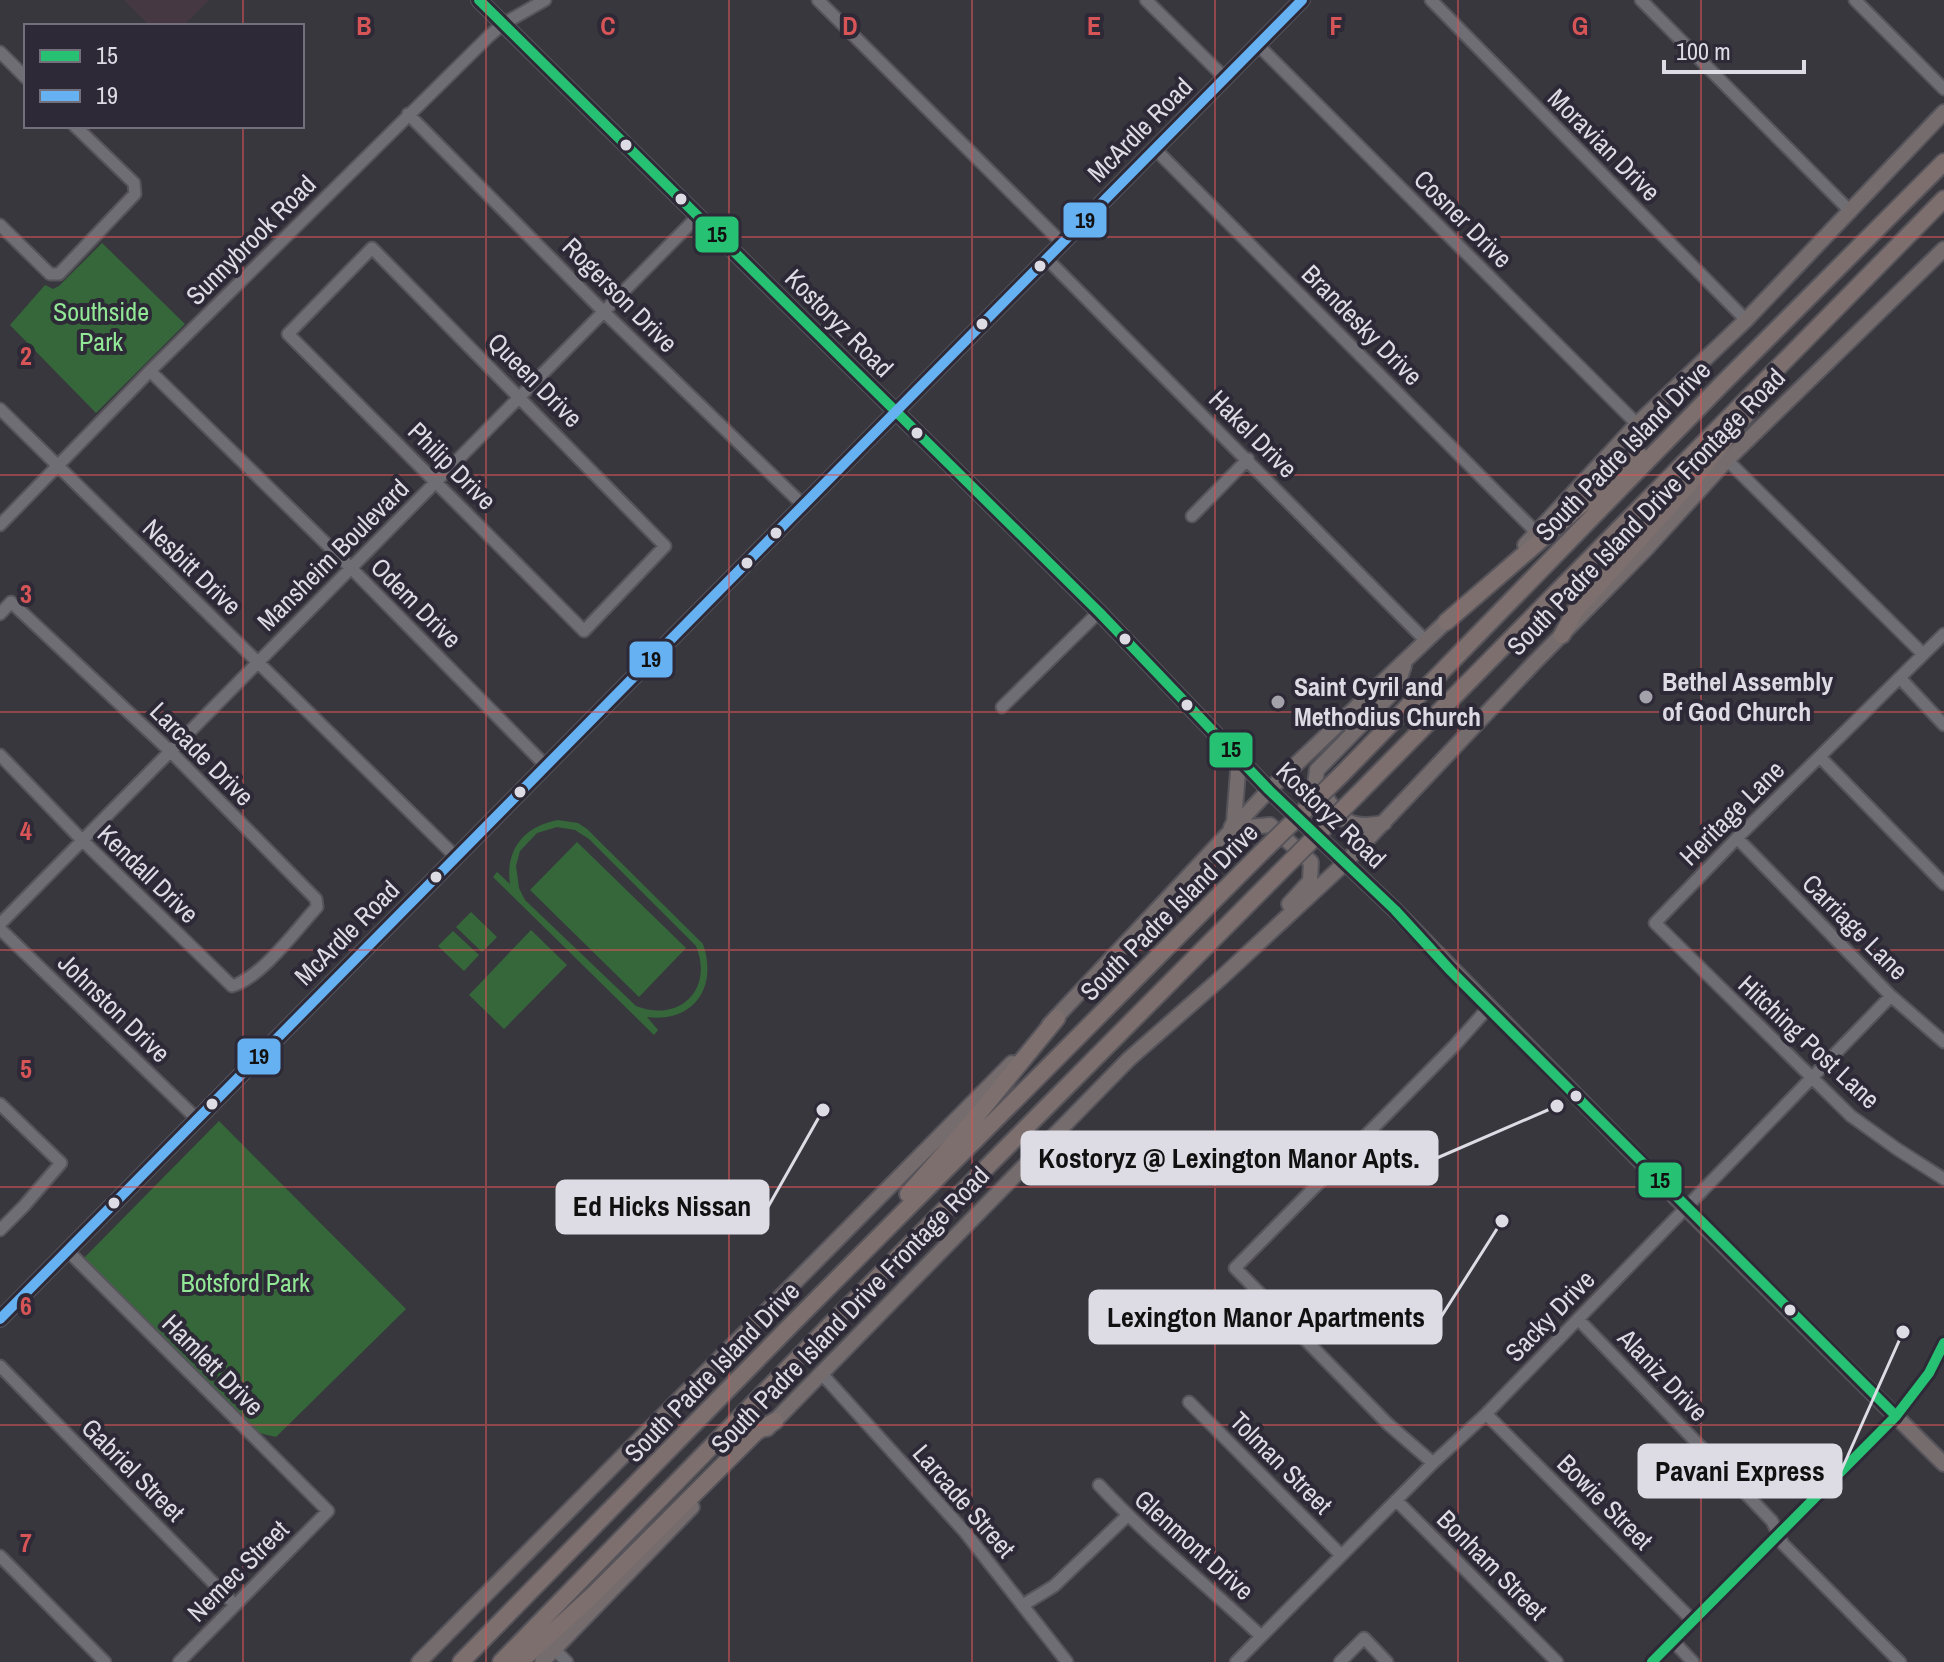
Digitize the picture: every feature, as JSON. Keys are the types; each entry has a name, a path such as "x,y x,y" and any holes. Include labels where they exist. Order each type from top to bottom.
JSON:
{"highway":[{"name":"South Padre Island Drive","path":"461,1662 1944,162"},
{"name":"South Padre Island Drive","path":"501,1662 1944,199"},
{"path":"1562,635 1575,611 1686,488 1814,332"},
{"path":"1446,622 1722,384"},
{"path":"792,1324 971,1123 1057,1018"},
{"path":"520,1662 594,1594 756,1432 775,1421"}],"main road":[{"name":"Kostoryz Road","path":"479,0 1099,612 1269,790 1395,910 1685,1207 1944,1464"},
{"name":"McArdle Road","path":"0,1319 1302,0"},
{"path":"419,1662 1057,1018 1269,790 1537,533 1637,424 1746,320 1944,112"},
{"name":"South Padre Island Drive Frontage Road","path":"542,1662 1129,1059 1345,863 1657,538 1727,460 1944,249"},
{"path":"1384,823 1359,827 1345,821 1315,783 1317,770 1396,689 1405,661"},
{"path":"1227,836 1234,822 1239,759"},
{"path":"1221,978 1310,881 1311,862 1270,825 1250,827 1227,836"}],"street":[{"name":"Sunnybrook Road","path":"0,525 408,114 503,24 545,0"},
{"path":"818,0 1062,243"},
{"path":"1146,0 1225,78"},
{"name":"Moravian Drive","path":"1431,0 1746,320"},
{"path":"1641,0 1851,212"},
{"path":"1855,0 1944,89"},
{"name":"Cosner Drive","path":"1258,45 1637,424"},
{"path":"0,52 24,76"},
{"name":"Rogerson Drive","path":"408,114 604,312 803,505"},
{"path":"0,225 50,274 59,274 135,194 134,183 77,128"},
{"name":"Brandesky Drive","path":"1155,149 1537,533"},
{"name":"Mansheim Boulevard","path":"0,926 697,217"},
{"name":"Queen Drive","path":"330,292 372,248 521,396 665,546 625,588"},
{"name":"Hakel Drive","path":"1047,259 1426,641"},
{"name":"Philip Drive","path":"330,292 288,334 584,631 625,588"},
{"name":"Odem Drive","path":"150,371 351,568 546,766"},
{"name":"Nesbitt Drive","path":"0,409 456,857"},
{"path":"1192,516 1248,459"},
{"path":"1727,460 1923,654"},
{"name":"Larcade Drive","path":"0,614 11,602 170,751 316,899 317,907 272,957"},
{"path":"1002,707 1099,612"},
{"name":"Heritage Lane","path":"1655,923 1944,634"},
{"path":"1900,678 1944,725"},
{"name":"Kendall Drive","path":"0,755 232,986 242,984 272,957"},
{"path":"1820,757 1944,884"},
{"name":"Carriage Lane","path":"1737,838 1891,996 1944,1042"},
{"name":"Hitching Post Lane","path":"1655,923 1851,1116 1944,1179"},
{"name":"Johnston Drive","path":"0,926 197,1119"},
{"name":"Sacky Drive","path":"1236,1662 1433,1463 1486,1414 1891,996"},
{"path":"1433,1463 1388,1424 1235,1268 1444,1057 1489,1007"},
{"path":"0,1104 61,1163 0,1230"},
{"name":"Hamlett Drive","path":"67,1250 328,1511"},
{"name":"Alaniz Drive","path":"1578,1319 1772,1521 1783,1544 1900,1662"},
{"path":"1652,1662 1896,1416 1929,1373 1944,1343"},
{"name":"Gabriel Street","path":"0,1366 235,1605"},
{"name":"Larcade Street","path":"821,1373 965,1532 1067,1662"},
{"name":"Tolman Street","path":"1189,1402 1341,1555"},
{"name":"Bowie Street","path":"1486,1414 1693,1621"},
{"name":"Glenmont Drive","path":"1099,1485 1127,1516 1261,1636"},
{"name":"Bonham Street","path":"1396,1500 1557,1662"},
{"name":"Nemec Street","path":"179,1662 328,1511"},
{"path":"1023,1605 1054,1586 1127,1516"},
{"path":"0,1556 105,1662"},
{"path":"1340,1662 1364,1638 1387,1662"},
{"path":"1673,1641 1693,1662"},
{"path":"554,1649 567,1662"}],"shaded area":[{"path":"124,0 209,0 185,24 148,24"}],"green space":[{"name":"Southside Park","path":"102,243 185,324 96,413 10,325 45,285 53,289 59,286"},
{"path":"558,820 578,823 587,829 703,944 707,960 704,988 689,1008 678,1014 647,1017 658,1030 654,1035 493,877 497,872 510,884 514,850 527,834","holes":["557,827 575,830 589,839 696,946 700,976 696,989 679,1006 666,1010 636,1006 525,900 519,888 516,866 520,851 537,833"]},
{"path":"577,842 686,948 639,997 530,890"},
{"path":"471,912 497,937 482,952 456,927"},
{"path":"531,930 567,965 504,1029 469,995"},
{"path":"453,931 479,955 464,971 438,946"},
{"name":"Botsford Park","path":"219,1121 406,1309 276,1437 259,1433 84,1258"}],"transit line":[{"name":"15","path":"479,0 1099,612 1269,790 1395,910 1451,971 1896,1416"},
{"name":"19","path":"0,1319 1302,0"},
{"name":"15","path":"1652,1662 1896,1416 1929,1373 1944,1343"}],"place":[{"name":"Bethel Assembly of God Church","path":"1646,697"},
{"name":"Saint Cyril and Methodius Church","path":"1278,702"},
{"name":"Kostoryz @ Lexington Manor Apts.","path":"1557,1106"},
{"name":"Ed Hicks Nissan","path":"823,1110"},
{"name":"Lexington Manor Apartments","path":"1502,1221"},
{"name":"Pavani Express","path":"1903,1332"}]}
